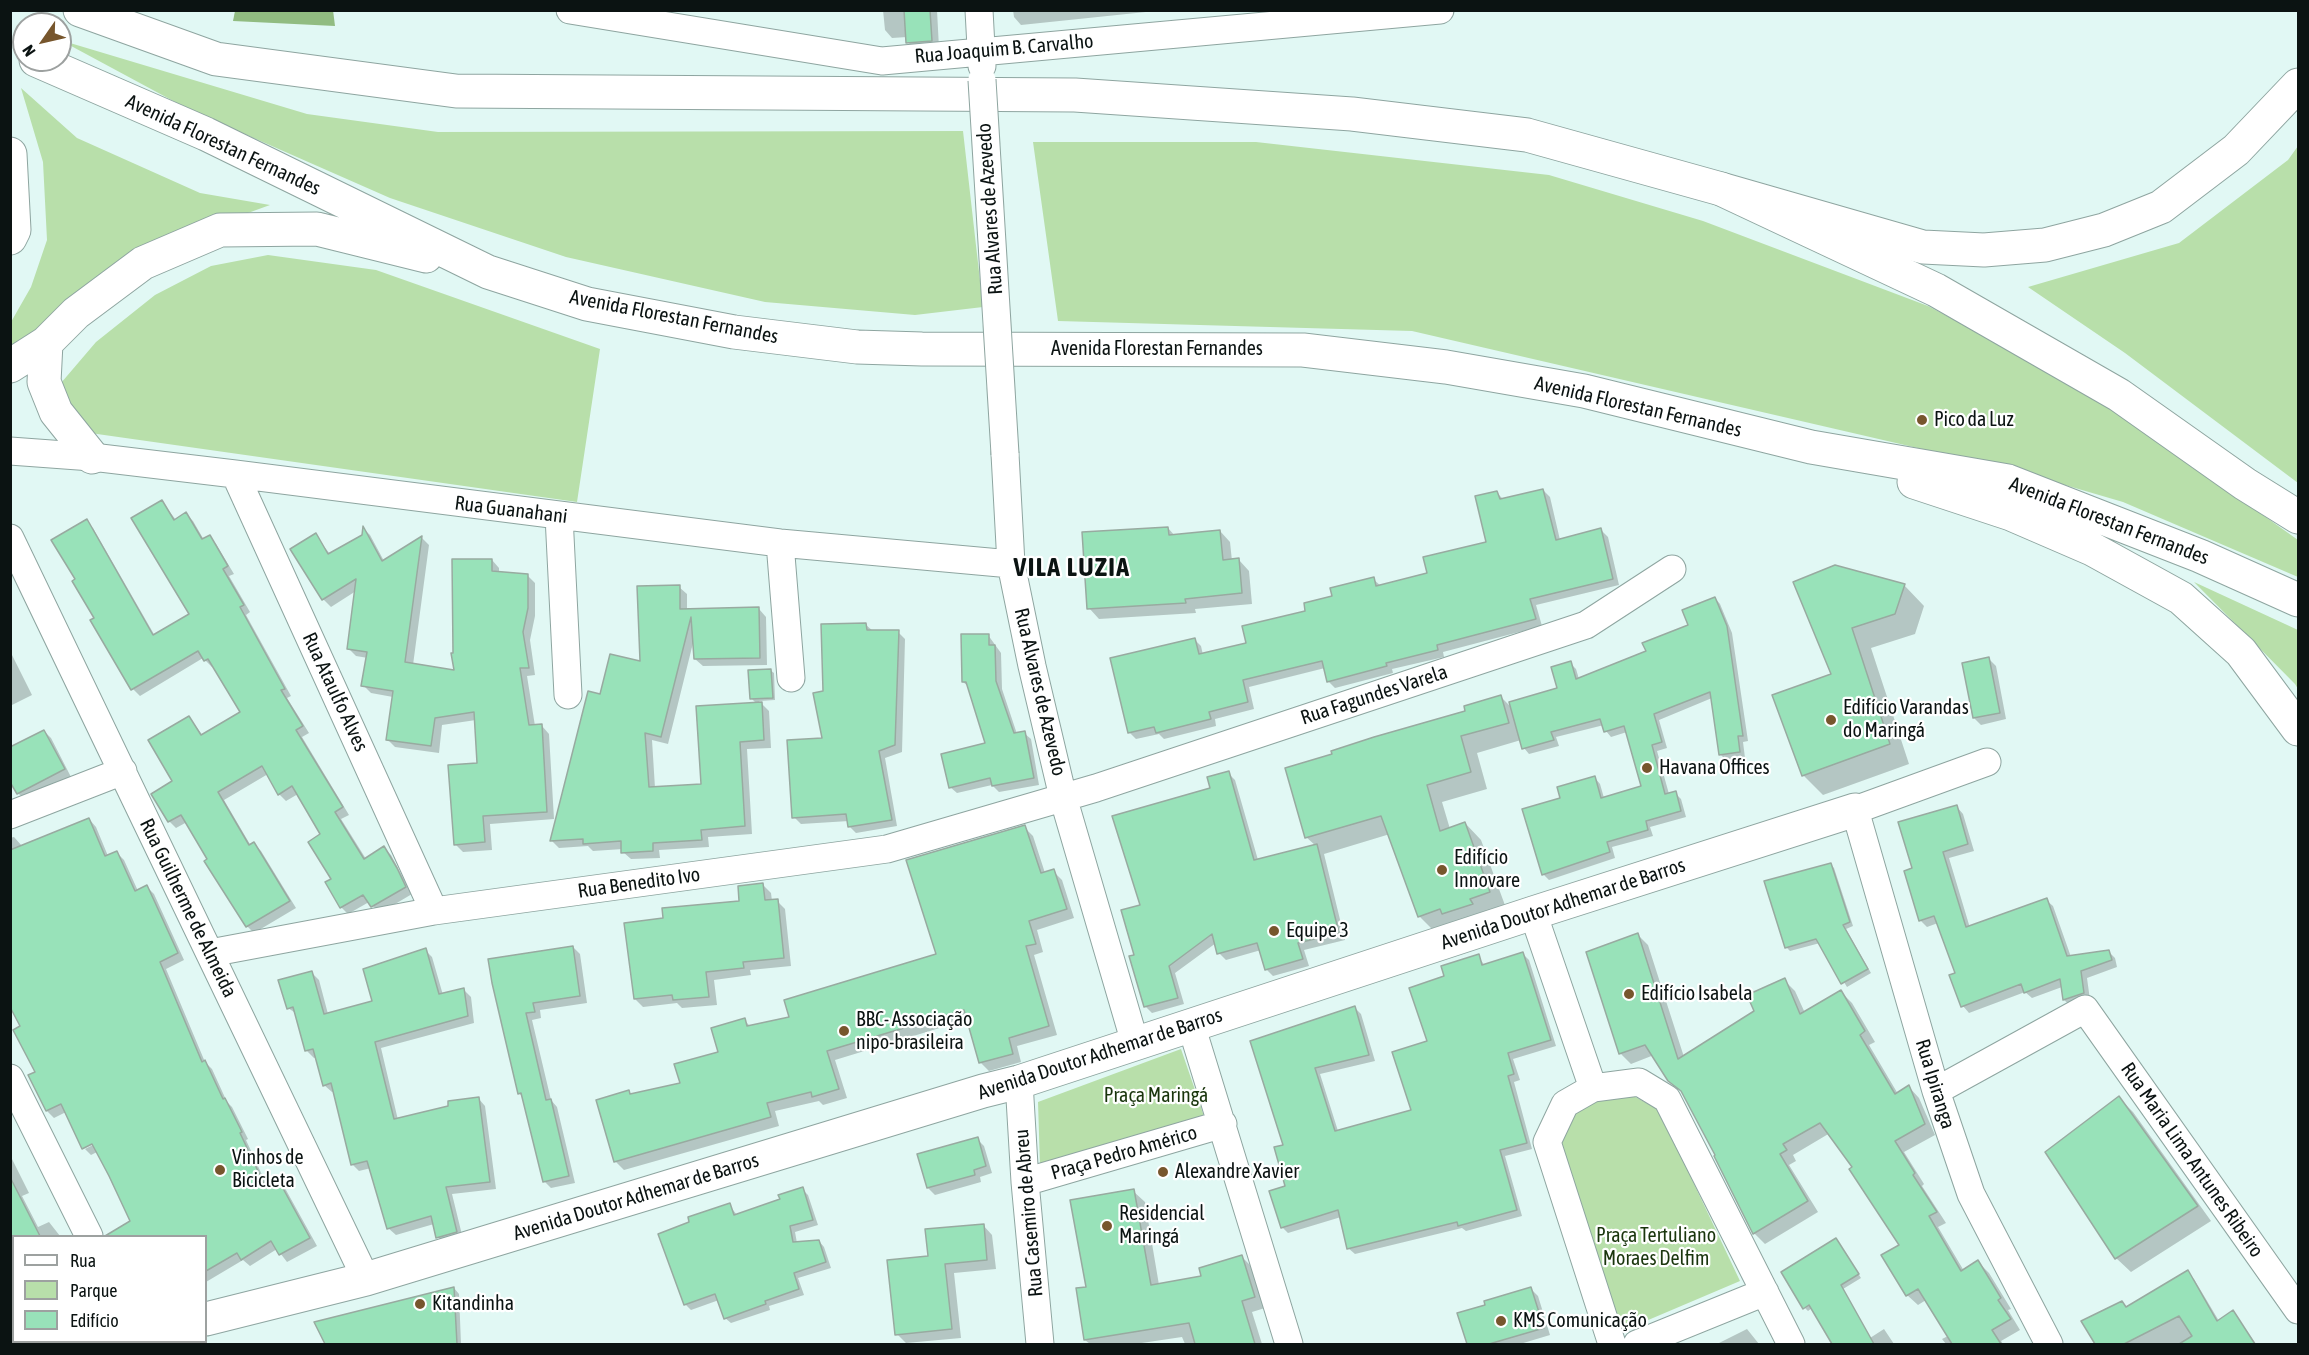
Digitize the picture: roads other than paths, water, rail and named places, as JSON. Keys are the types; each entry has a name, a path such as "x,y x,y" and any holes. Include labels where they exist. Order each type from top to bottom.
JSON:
{"main road":[{"path":"80,10 216,59 456,91 1075,95 1352,114 1527,135 1923,247 1984,250 2045,245 2104,230 2161,207 2236,150 2298,86"},
{"name":"Avenida Florestan Fernandes","path":"64,72 206,134 488,272 587,304 734,332 857,346 922,349 1303,350 1446,367 1584,391 1811,447 2008,481 2200,556 2298,600"},
{"path":"10,154 14,230 10,238"},
{"path":"1721,189 1936,290 2119,395 2245,484 2298,517"},
{"path":"10,366 46,343 76,313 143,263 220,230 317,229 488,272"},
{"path":"46,343 44,382 56,412 92,457"},
{"path":"1811,447 2011,514 2092,549 2181,598 2241,652 2298,729"},
{"name":"Avenida Doutor Adhemar de Barros","path":"207,1319 366,1278 1019,1082 1855,810"}],"street":[{"name":"Rua Joaquim B. Carvalho","path":"570,10 882,61 982,50 1440,10"},
{"name":"Rua Alvares de Azevedo","path":"979,10 1011,564 1032,666 1064,796 1135,1043"},
{"name":"Rua Guanahani","path":"10,451 92,457 235,474 780,543 1011,564"},
{"name":"Rua Ataulfo Alves","path":"235,474 434,910"},
{"path":"559,516 568,696"},
{"name":"Rua Guilherme de Almeida","path":"10,538 366,1278"},
{"path":"780,543 791,678"},
{"name":"Rua Fagundes Varela","path":"1064,796 1107,784 1586,625 1672,569"},
{"name":"Avenida Doutor Adhemar de Barros","path":"1855,810 1987,762"},
{"path":"10,815 123,771"},
{"name":"Rua Benedito Ivo","path":"210,953 434,910 887,849 1064,796"},
{"name":"Rua Ipiranga","path":"1855,810 1936,1092 1971,1194 2049,1344"},
{"path":"1533,913 1593,1089"},
{"name":"Rua Maria Lima Antunes Ribeiro","path":"1936,1092 2085,1009 2298,1310"},
{"path":"1191,1025 1289,1344"},
{"path":"10,1078 88,1235"},
{"name":"Rua Casemiro de Abreu","path":"1019,1082 1025,1182 1040,1344"},
{"path":"1612,1344 1547,1142 1565,1104 1593,1089 1639,1083 1667,1099 1791,1344"},
{"name":"Praça Pedro Américo","path":"1025,1182 1223,1124"},
{"path":"1638,1344 1765,1292"}],"place":[{"name":"Pico da Luz","path":"1922,420"},
{"name":"Edifício Varandas do Maringá","path":"1831,720"},
{"name":"Havana Offices","path":"1647,768"},
{"name":"Edifício Innovare","path":"1442,870"},
{"name":"Equipe 3","path":"1274,931"},
{"name":"Edifício Isabela","path":"1629,994"},
{"name":"BBC- Associação nipo-brasileira","path":"844,1031"},
{"name":"Vinhos de Bicicleta","path":"220,1170"},
{"name":"Alexandre Xavier","path":"1163,1172"},
{"name":"Residencial Maringá","path":"1107,1226"},
{"name":"Kitandinha","path":"420,1304"},
{"name":"KMS Comunicação","path":"1501,1321"}],"district":[{"name":"VILA LUZIA","path":"1072,568"}],"park label":[{"name":"Praça Maringá","path":"1156,1096"},
{"name":"Praça Tertuliano Moraes Delfim","path":"1656,1248"}]}
